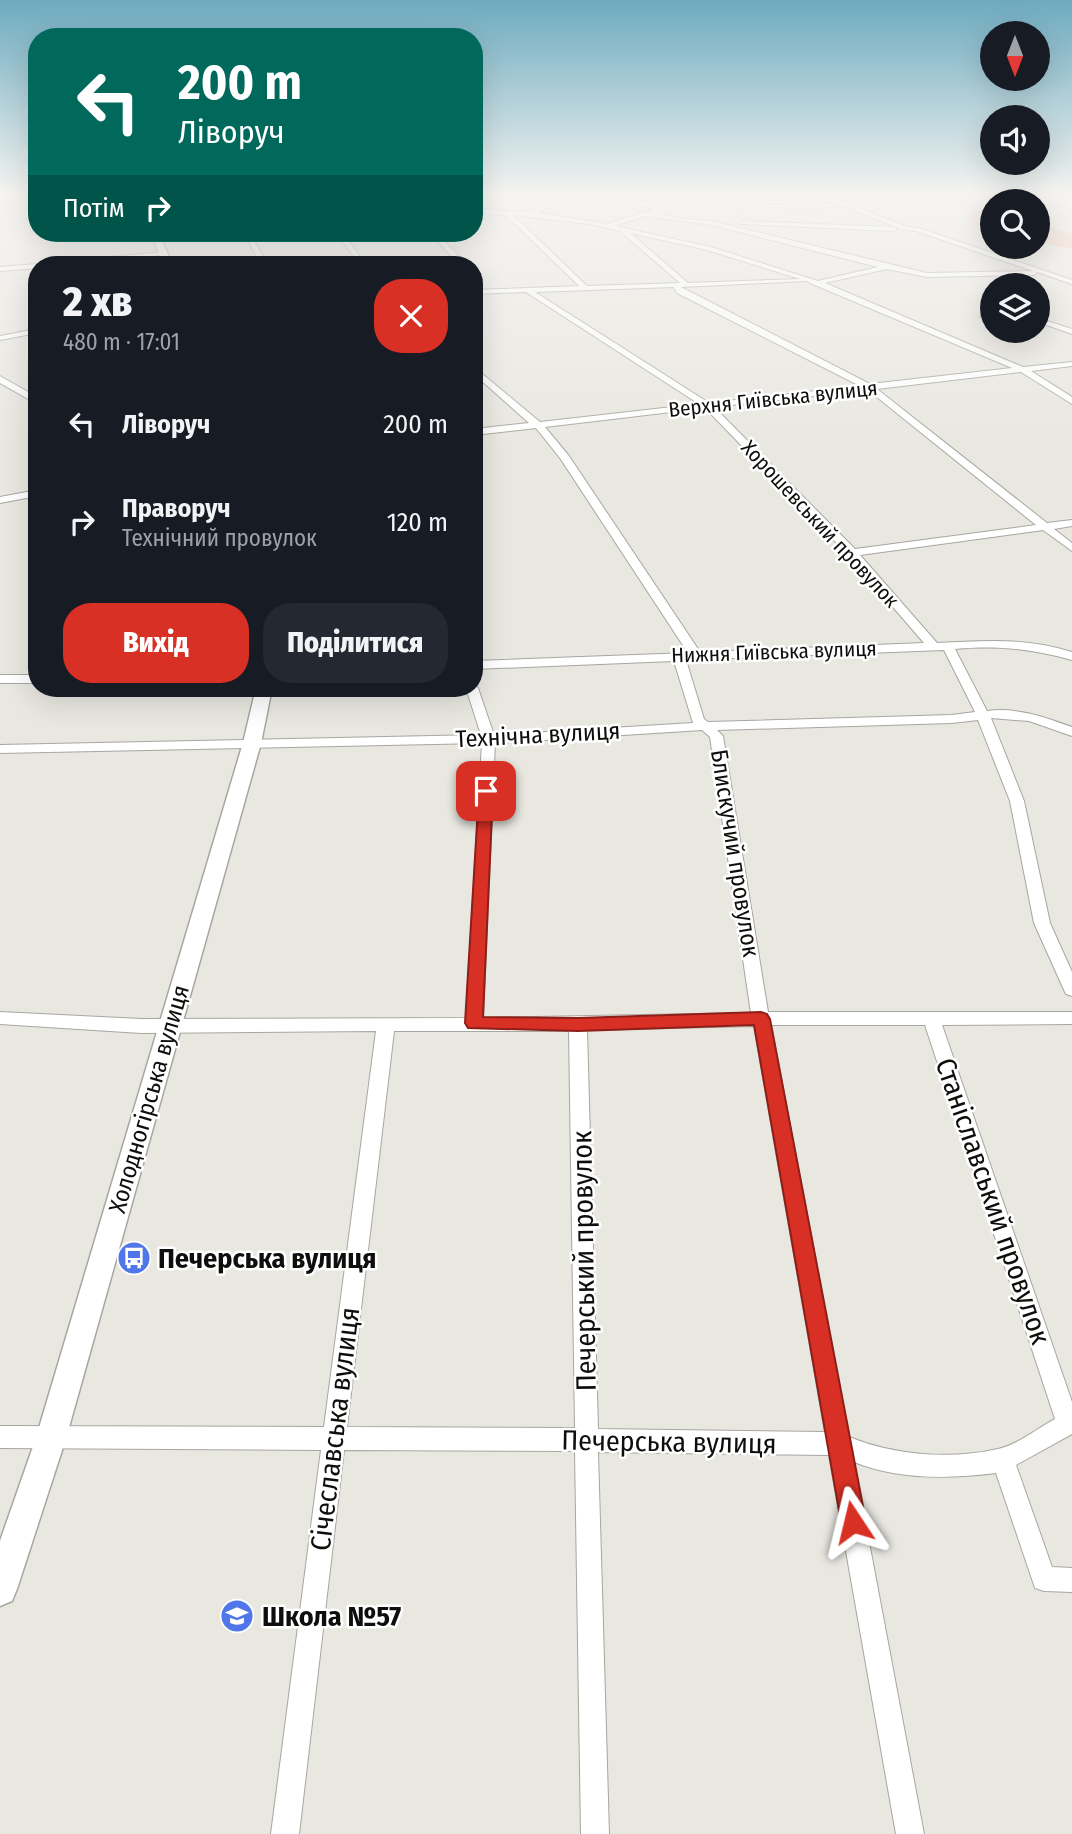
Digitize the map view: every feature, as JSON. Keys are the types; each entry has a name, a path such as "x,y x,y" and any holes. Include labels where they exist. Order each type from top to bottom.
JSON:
{"main road":[{"name":"Холодногірська вулиця","path":"0,1589 51,1438 252,743 262,697"}],"street":[{"path":"576,280 585,288"},
{"path":"681,280 687,285"},
{"path":"807,280 1025,371 1072,401"},
{"path":"483,291 827,280"},
{"path":"674,285 680,291 871,388 1072,548"},
{"path":"483,286 487,291"},
{"name":"Хорошевський провулок","path":"527,290 708,406 941,647 983,715 1017,801 1042,923 1072,990"},
{"path":"1050,324 1072,332"},
{"path":"0,338 28,333"},
{"name":"Верхня Гиївська вулиця","path":"483,431 1072,364"},
{"path":"483,377 538,425 564,456 696,655"},
{"path":"0,379 28,396"},
{"path":"0,499 28,494"},
{"path":"852,553 1072,523"},
{"name":"Нижня Гиївська вулиця","path":"483,665 941,647 978,642 1020,643 1072,656"},
{"name":"Блискучий провулок","path":"679,656 698,720 716,736 761,1019 910,1834"},
{"path":"0,679 28,679"},
{"path":"474,1023 489,739 475,697"},
{"name":"Технічна вулиця","path":"2,753 252,743 489,739 705,726 951,719 1000,712 1031,717 1072,732"},
{"path":"0,1018 141,1026 578,1024 1069,1013"},
{"name":"Станіславський провулок","path":"931,1018 1070,1422"},
{"name":"Січеславська вулиця","path":"285,1834 386,1024"},
{"name":"Печерський провулок","path":"578,1024 595,1834"},
{"name":"Печерська вулиця","path":"0,1437 839,1444 870,1457 918,1465 965,1465 1003,1460 1070,1422"},
{"path":"1003,1460 1044,1579 1072,1580"}],"place":[{"name":"Печерська вулиця","path":"134,1258"},
{"name":"Школа №57","path":"237,1616"}],"route":[{"path":"486,791 474,1023 578,1024 761,1019 853,1522"}]}
